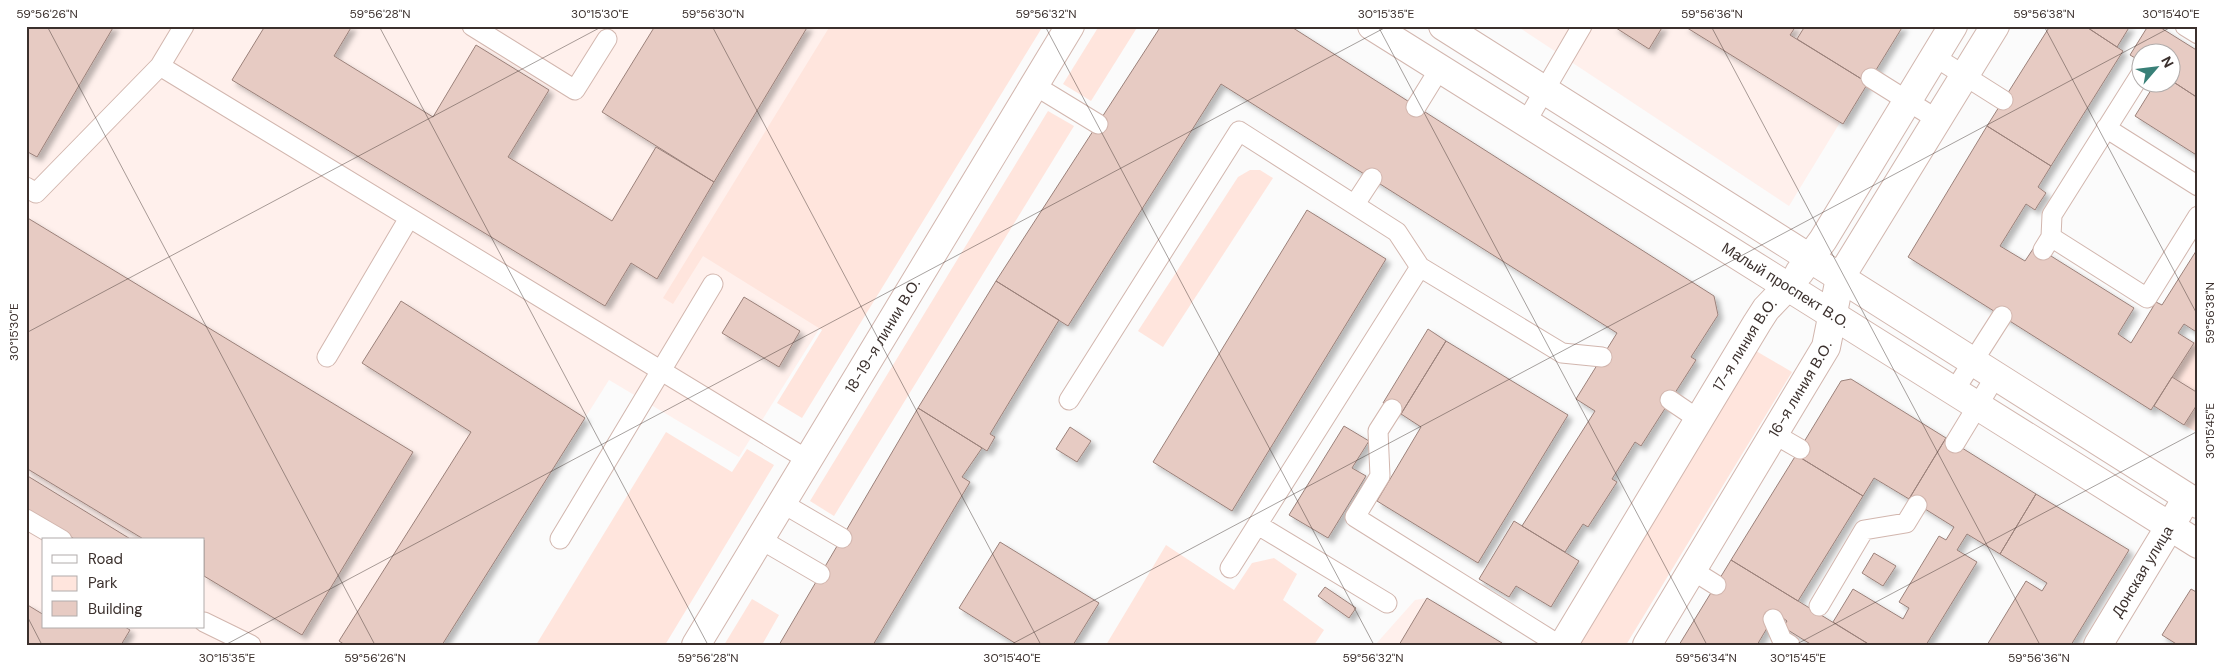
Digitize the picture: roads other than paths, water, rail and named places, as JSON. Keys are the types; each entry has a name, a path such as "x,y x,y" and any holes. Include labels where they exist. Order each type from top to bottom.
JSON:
{"main road":[{"name":"18-19-я линии В.О.","path":"696,645 1070,26"},
{"name":"Малый проспект В.О.","path":"1372,26 2198,544"},
{"path":"1443,26 2193,501"},
{"name":"17-я линия В.О.","path":"1563,645 1766,308 1810,260 1953,26"},
{"name":"16-я линия В.О.","path":"1647,645 1826,347 1831,314 1840,278 1995,26"},
{"name":"Донская улица","path":"2098,645 2171,527 2193,501"}],"lane":[{"path":"26,187 36,193 160,66 184,26"},
{"path":"472,26 575,90 607,39"},
{"path":"1526,122 1546,91 1582,26"},
{"path":"2185,26 2198,34"},
{"path":"1935,56 2003,100"},
{"path":"160,66 660,372 808,460"},
{"path":"1416,107 1440,68"},
{"path":"1871,78 1938,120"},
{"path":"1034,85 1098,124"},
{"path":"2132,88 2052,215 2047,244 2147,298 2198,216"},
{"path":"2106,128 2198,186"},
{"path":"1069,400 1239,131 1397,232 1420,267 1562,353 1602,357"},
{"path":"1355,204 1372,178"},
{"path":"327,357 410,218"},
{"path":"1230,568 1420,267"},
{"path":"560,539 713,284"},
{"path":"1954,391 2002,316"},
{"path":"1955,443 1995,377"},
{"path":"1670,400 1698,419"},
{"path":"1392,409 1378,431 1380,476 1355,517 1559,645"},
{"path":"1774,434 1800,449"},
{"path":"782,503 842,538"},
{"path":"1819,606 1864,530 1906,523 1917,505"},
{"path":"26,518 59,538"},
{"path":"1258,525 1387,603"},
{"path":"760,539 820,574"},
{"path":"1692,570 1716,585"},
{"path":"1773,618 1784,643"},
{"path":"205,622 251,645"}]}
